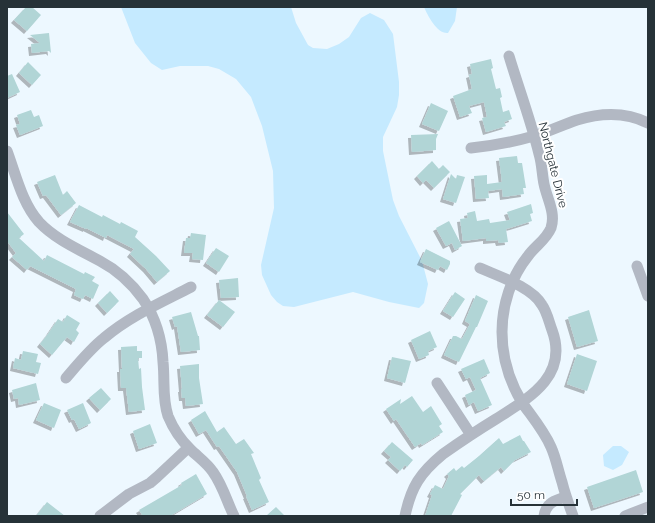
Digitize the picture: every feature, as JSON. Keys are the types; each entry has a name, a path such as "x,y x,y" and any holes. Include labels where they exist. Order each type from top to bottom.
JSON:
{"street":[{"name":"Northgate Drive","path":"509,56 540,156 546,192 553,212 553,220 547,236 527,257 508,293 502,332 503,346 505,360 515,388 522,402 551,446 573,516"},
{"path":"471,148 534,136 590,116 622,115 648,123"},
{"path":"7,151 26,203 39,222 56,237 112,269 131,285 149,309 159,335 162,349 164,362 163,392 168,416 188,448 216,476 234,516"},
{"path":"637,266 648,296"},
{"path":"405,516 411,493 423,472 442,454 535,393 547,379 554,364 556,355 555,338 542,304 527,290 513,282 480,268"},
{"path":"66,378 80,361 103,338 126,322 191,287"},
{"path":"437,383 471,435"},
{"path":"100,516 120,500 158,477 188,448"},
{"path":"544,516 548,505 554,501 566,497"},
{"path":"625,516 648,507"}],"shaded area":[{"path":"121,7 291,7 296,23 308,45 313,48 327,49 339,44 349,37 361,18 370,13 384,20 393,34 399,82 399,95 397,107 383,137 383,151 393,200 399,216 422,261 428,284 424,303 419,308 389,302 353,292 294,307 283,306 277,302 271,295 262,275 261,265 274,208 273,171 262,126 251,97 236,79 219,69 208,66 180,66 162,70 151,63 135,43"},
{"path":"424,7 457,7 455,21 448,33 444,33 437,28 430,19"},
{"path":"613,446 621,446 629,452 622,465 613,470 604,466 603,455"}],"building":[{"path":"26,7 32,7 41,15 27,31 14,20"},
{"path":"49,33 51,53 49,51 32,53 31,44 40,43 30,35"},
{"path":"491,59 493,68 491,69 496,89 500,88 502,97 500,98 503,112 509,110 512,119 504,122 506,126 486,132 482,118 487,117 484,102 469,106 472,113 460,117 453,96 472,89 469,75 472,74 470,64"},
{"path":"28,62 41,75 32,85 19,73"},
{"path":"12,74 20,92 7,98 7,76"},
{"path":"431,103 448,111 439,131 422,124"},
{"path":"31,110 34,117 39,115 43,126 20,135 16,125 20,124 17,115"},
{"path":"438,134 436,139 436,150 412,152 411,135"},
{"path":"517,156 518,163 522,163 526,188 523,188 524,194 503,197 502,189 488,191 489,198 476,199 474,176 487,175 487,184 502,182 499,158"},
{"path":"432,161 439,169 443,165 450,172 434,188 426,180 423,183 417,176"},
{"path":"451,174 456,179 457,175 465,177 456,203 443,199"},
{"path":"55,175 63,195 67,191 76,203 61,215 46,195 43,196 37,182"},
{"path":"531,204 533,213 530,214 532,221 506,229 508,242 499,243 498,240 486,241 486,238 463,241 460,219 468,218 467,213 475,211 477,221 489,219 490,223 510,220 507,212"},
{"path":"79,205 102,217 103,215 120,224 121,222 138,231 135,237 170,271 157,282 130,254 134,249 107,235 106,238 70,222"},
{"path":"7,212 24,234 19,238 44,261 47,255 84,274 85,272 95,277 92,281 99,285 93,299 85,295 83,299 74,295 76,289 30,266 27,270 12,257 16,253 7,241"},
{"path":"449,221 462,246 455,250 452,243 446,246 436,228"},
{"path":"191,233 206,235 203,260 192,259 193,253 184,253 186,238 190,238"},
{"path":"216,248 229,256 219,272 206,263"},
{"path":"426,249 450,261 447,270 440,266 438,270 420,262"},
{"path":"238,278 239,297 221,298 219,280"},
{"path":"110,291 119,301 107,313 98,303"},
{"path":"455,292 465,299 453,317 443,311"},
{"path":"476,295 488,301 477,327 459,362 444,355 453,336 462,339 470,324 465,321"},
{"path":"219,300 235,312 223,327 207,315"},
{"path":"589,310 598,341 577,347 568,317"},
{"path":"191,312 199,336 200,350 181,352 177,326 175,327 172,317"},
{"path":"67,315 80,323 76,330 79,333 74,342 67,337 52,355 40,344 58,319 63,322"},
{"path":"430,331 437,347 428,351 429,355 419,359 411,340"},
{"path":"137,346 137,351 142,351 142,358 138,358 139,369 141,368 145,410 129,412 126,388 121,388 121,347"},
{"path":"23,351 38,354 36,362 41,363 38,374 13,368 15,358 21,360"},
{"path":"577,354 597,361 587,391 567,384"},
{"path":"392,357 411,361 405,383 387,378"},
{"path":"484,359 490,373 480,378 492,405 478,411 474,402 469,405 465,395 476,390 470,377 466,379 461,369"},
{"path":"199,364 199,378 203,404 186,406 185,398 182,398 180,366"},
{"path":"36,383 40,400 19,405 18,398 14,399 12,390"},
{"path":"101,388 111,399 100,410 89,398"},
{"path":"412,396 423,412 431,406 442,424 439,426 443,432 422,445 421,443 415,447 396,419 394,421 386,409 401,399 400,404"},
{"path":"44,403 61,410 54,428 36,420"},
{"path":"83,403 91,423 79,429 67,410"},
{"path":"205,411 217,432 224,427 236,444 244,439 254,453 251,454 261,478 259,480 269,502 252,510 237,472 219,446 217,447 206,430 199,434 191,420"},
{"path":"150,424 157,443 139,449 133,431"},
{"path":"520,435 531,452 515,460 504,471 501,467 484,481 479,475 460,494 462,495 451,516 425,516 432,495 430,494 435,485 443,489 449,476 447,474 454,468 456,471 462,466 464,468 499,438 503,444"},
{"path":"392,442 413,460 407,467 405,465 400,471 388,460 391,457 384,451"},
{"path":"636,470 643,492 594,508 587,487"},
{"path":"196,474 207,494 170,516 143,516 139,510 182,485 181,483"},
{"path":"47,502 65,516 36,516"},
{"path":"276,507 285,516 266,516"}]}
